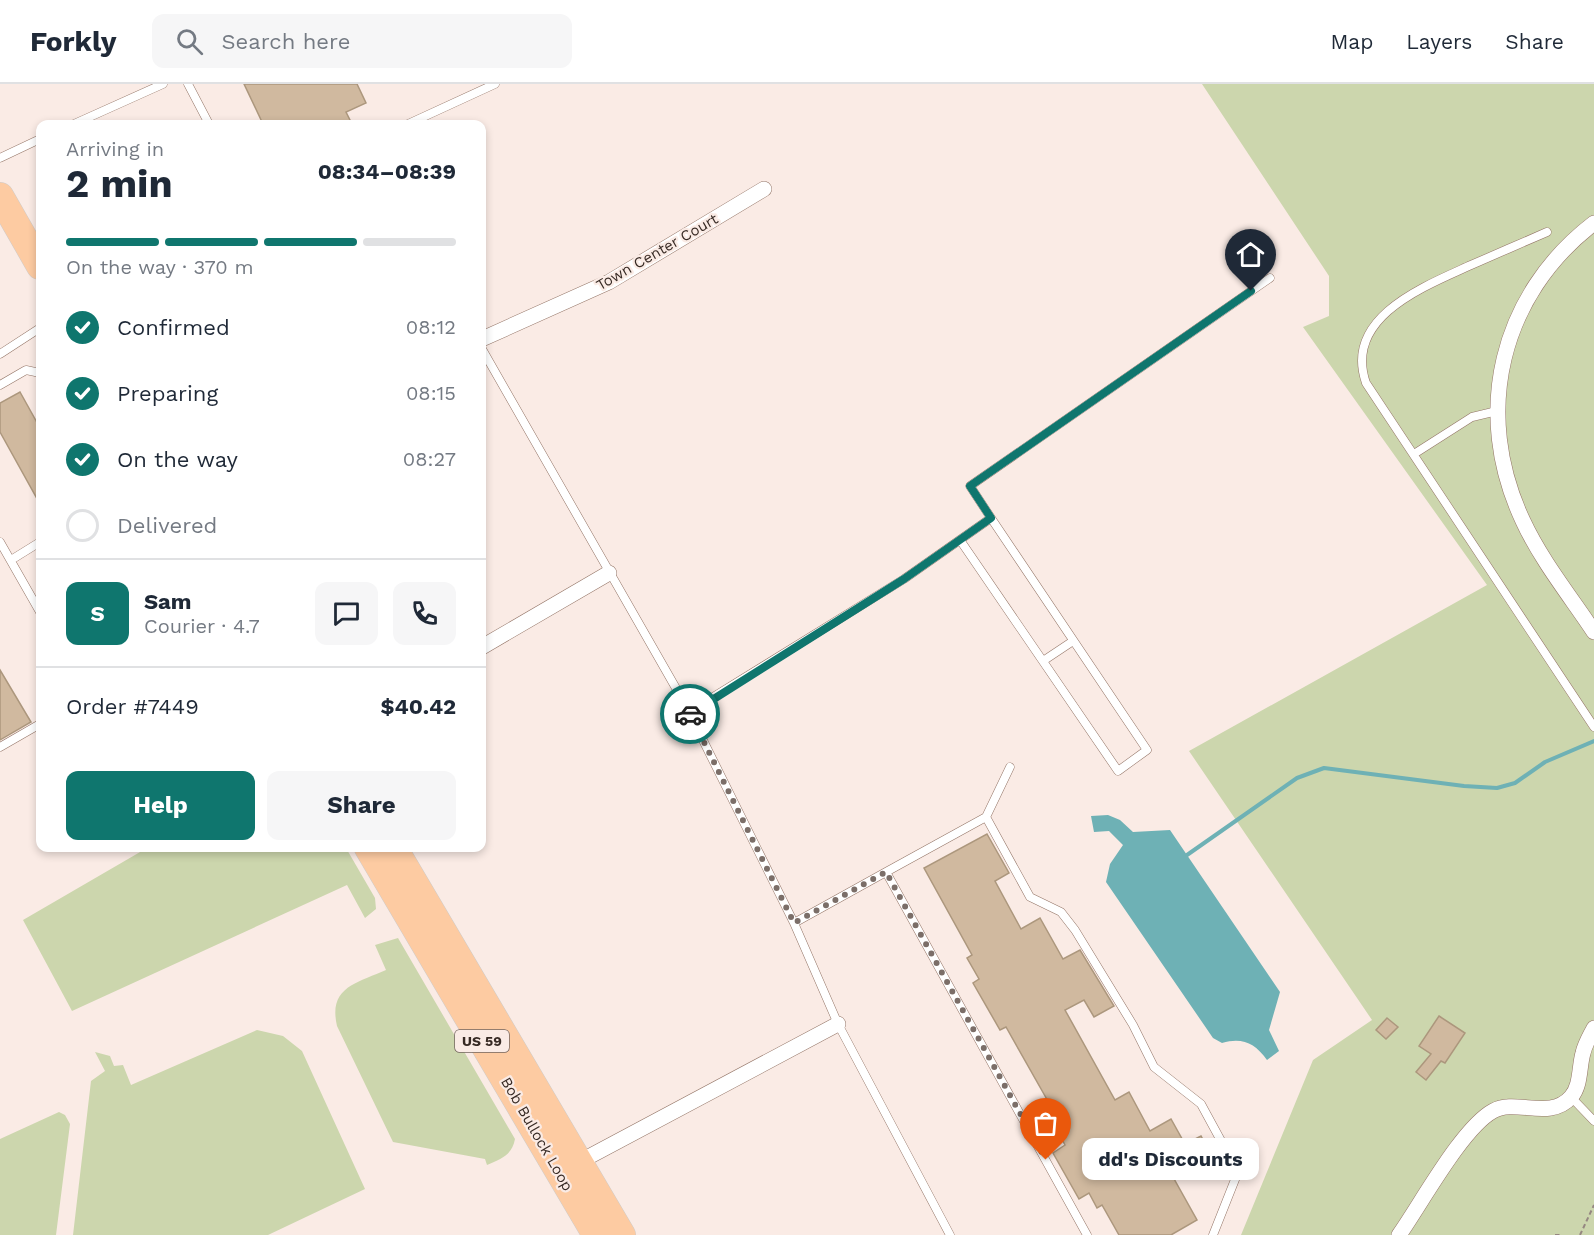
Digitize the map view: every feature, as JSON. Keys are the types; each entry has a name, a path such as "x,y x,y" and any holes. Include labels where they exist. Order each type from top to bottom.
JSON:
{"highway":[{"path":"0,174 36,236"},
{"path":"0,196 36,259"},
{"path":"0,219 36,281"},
{"name":"Bob Bullock Loop","path":"370,852 596,1235"},
{"name":"Bob Bullock Loop","path":"396,852 622,1235"}],"street":[{"name":"Town Center Court","path":"486,337 609,282 764,189"},
{"path":"1594,223 1549,264 1528,297 1505,354 1497,411 1503,463 1521,516 1537,547 1594,632"},
{"path":"486,645 609,573"},
{"path":"579,1162 838,1024"},
{"path":"1399,1235 1464,1138 1484,1117 1500,1108 1549,1108 1571,1097 1576,1091 1582,1053 1594,1028"}],"lane":[{"path":"83,120 163,84"},
{"path":"188,84 207,120"},
{"path":"417,120 495,84"},
{"path":"0,158 36,142"},
{"path":"1547,232 1410,294 1380,317 1362,352 1362,372 1366,383 1594,727"},
{"path":"960,540 1118,771 1147,750 970,486 1270,278"},
{"path":"0,354 36,331"},
{"path":"486,356 689,712 794,923 838,1024 950,1235"},
{"path":"0,385 26,370 36,372"},
{"path":"1414,454 1472,417 1497,411"},
{"path":"689,712 904,579 991,518"},
{"path":"0,542 36,605"},
{"path":"11,560 36,544"},
{"path":"1043,661 1073,641"},
{"path":"0,747 36,726"},
{"path":"794,923 986,817 1010,767"},
{"path":"986,817 1030,897 1061,912 1075,930 1133,1025 1154,1067 1201,1104 1238,1172 1213,1235"},
{"path":"886,872 1087,1235"},
{"path":"1571,1097 1594,1121"}],"path":[{"path":"1580,1235 1594,1205"},
{"path":"1555,1235 1560,1235"}],"green space":[{"path":"1202,84 1594,84 1594,1235 1241,1235 1313,1060 1372,1020 1189,751 1487,585 1303,327 1329,316 1329,276"},
{"path":"140,852 348,852 375,898 376,909 365,918 347,885 72,1011 23,920"},
{"path":"398,938 515,1139 509,1153 487,1165 485,1159 393,1142 337,1026 335,1013 337,1003 347,988 386,970 375,945"},
{"path":"257,1030 283,1036 302,1051 365,1189 268,1235 73,1235 91,1081 105,1071 95,1052 110,1056 114,1066 123,1065 131,1085"},
{"path":"59,1112 65,1115 70,1124 56,1235 0,1235 0,1139"}],"water":[{"path":"1108,815 1120,820 1133,832 1170,830 1280,992 1269,1030 1279,1051 1267,1060 1258,1049 1248,1043 1229,1041 1222,1043 1213,1038 1106,882 1110,864 1123,845 1109,831 1094,832 1091,816"}],"building":[{"path":"244,84 357,84 366,103 346,112 350,120 261,120"},
{"path":"20,392 36,421 36,497 0,432 0,403"},
{"path":"0,670 31,722 0,740"},
{"path":"987,834 1009,873 995,881 1021,929 1040,918 1063,959 1080,950 1114,1006 1094,1017 1084,1000 1065,1010 1115,1100 1129,1092 1150,1131 1171,1119 1185,1144 1201,1136 1207,1147 1168,1168 1197,1220 1171,1235 1119,1235 1102,1205 1097,1208 1089,1193 1079,1199 1053,1153 1065,1145 1057,1130 1062,1126 1006,1027 1000,1030 973,983 979,979 967,958 972,955 924,868"},
{"path":"1439,1016 1465,1033 1445,1063 1441,1061 1426,1080 1416,1072 1431,1054 1419,1046"},
{"path":"1387,1018 1398,1027 1386,1039 1376,1030"}],"waterway":[{"path":"1187,855 1297,778 1324,768 1464,786 1497,788 1515,783 1545,762 1594,741"}],"way so far":[{"path":"690,714 794,923 886,872 906,904 1046,1160"}],"place":[{"name":"dd's Discounts","path":"1046,1160"}],"route":[{"path":"690,714 689,712 904,579 991,518 970,486 1251,291"}]}
